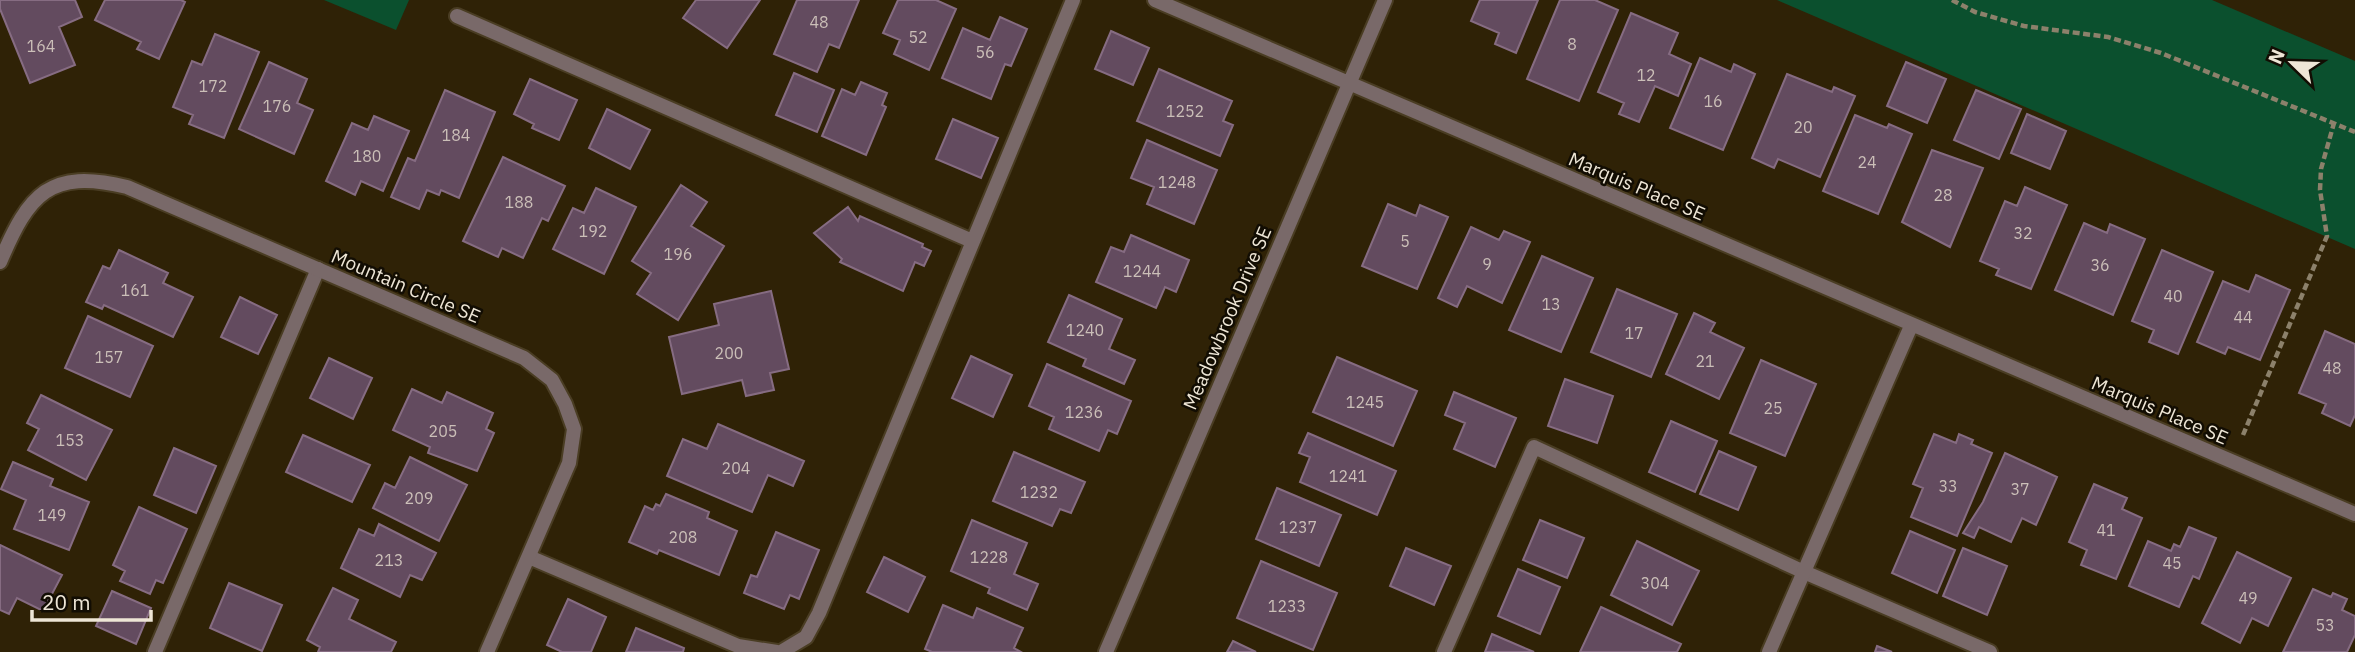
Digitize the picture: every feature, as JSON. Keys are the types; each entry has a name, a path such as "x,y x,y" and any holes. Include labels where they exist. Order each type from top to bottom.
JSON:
{"street":[{"path":"528,557 738,646 779,652 806,637 819,613 1073,0"},
{"name":"Marquis Place SE","path":"1155,0 2355,514"},
{"name":"Meadowbrook Drive SE","path":"1106,652 1385,0"},
{"path":"457,16 972,242"},
{"name":"Mountain Circle SE","path":"0,262 5,239 43,191 61,183 95,179 127,187 524,358 552,380 574,429 569,463 487,652"},
{"path":"155,652 318,269"},
{"path":"1769,652 1911,326"},
{"path":"1444,652 1534,447 1804,572 1990,652"}],"path":[{"path":"1952,0 1975,12 2024,26 2108,37 2161,52 2355,132"},
{"path":"2232,462 2327,236 2321,169 2334,123"}],"green space":[{"path":"324,0 409,0 396,30"},
{"path":"1777,0 2212,0 2355,61 2355,249"}],"building":[{"path":"0,0 75,0 82,17 59,27 75,65 30,83 0,9"},
{"path":"105,0 185,2 159,59 137,49 141,42 95,20"},
{"path":"696,0 760,0 727,48 683,18"},
{"path":"797,0 859,0 839,48 829,44 817,72 774,54"},
{"path":"898,0 936,0 956,9 929,70 894,54 900,40 883,33"},
{"path":"1480,0 1538,0 1516,53 1495,44 1499,33 1471,21"},
{"path":"1560,0 1595,0 1618,10 1579,101 1527,79"},
{"path":"1631,13 1678,33 1669,54 1691,64 1678,96 1655,86 1639,122 1619,114 1624,103 1598,92"},
{"path":"1000,17 1027,29 1011,66 1005,64 991,99 942,78 963,28 990,40"},
{"path":"1111,31 1149,48 1133,85 1095,69"},
{"path":"215,34 259,52 224,138 189,124 193,115 173,107 192,61 202,65"},
{"path":"1700,58 1731,72 1734,64 1755,74 1723,150 1670,128"},
{"path":"269,62 307,79 297,103 313,110 294,154 239,129"},
{"path":"1906,62 1946,79 1927,123 1887,106"},
{"path":"1159,69 1232,101 1223,121 1233,125 1220,156 1137,121"},
{"path":"794,73 834,90 817,132 776,115"},
{"path":"1787,74 1832,92 1834,87 1855,96 1820,177 1778,159 1774,168 1752,158"},
{"path":"530,79 577,100 559,140 532,128 534,124 514,114"},
{"path":"861,82 887,93 882,105 886,107 866,155 822,136 842,89 855,95"},
{"path":"445,90 495,112 459,198 441,190 439,195 427,190 419,209 391,197 408,158 415,161"},
{"path":"1976,90 2021,109 1999,159 1954,140"},
{"path":"607,109 650,130 630,169 589,148"},
{"path":"2027,114 2066,131 2050,169 2011,153"},
{"path":"1855,115 1887,128 1889,124 1912,134 1878,214 1823,191"},
{"path":"374,116 409,131 383,191 361,181 355,195 326,181 352,123 368,130"},
{"path":"953,119 998,138 981,178 936,159"},
{"path":"1147,140 1217,170 1194,224 1147,204 1154,187 1131,178"},
{"path":"1932,150 1983,168 1950,247 1902,222"},
{"path":"503,157 565,186 548,221 542,218 523,258 502,248 498,257 463,241"},
{"path":"681,185 707,202 691,226 724,246 678,320 637,294 651,273 632,261"},
{"path":"2025,187 2067,205 2031,289 1996,275 1999,269 1980,261 2005,201 2017,206"},
{"path":"596,188 636,207 604,274 553,249 573,208 584,213"},
{"path":"1388,204 1416,216 1420,205 1448,217 1417,289 1362,266"},
{"path":"848,207 858,221 860,216 923,244 922,247 931,251 924,266 915,262 903,291 840,262 842,259 814,233"},
{"path":"2084,223 2107,233 2110,224 2145,239 2113,315 2055,290"},
{"path":"1471,227 1499,240 1504,231 1530,242 1502,303 1467,286 1457,307 1438,298"},
{"path":"1131,235 1189,260 1176,292 1165,287 1156,308 1096,282 1111,247 1124,252"},
{"path":"119,250 168,273 163,283 193,297 173,337 104,305 102,309 86,302 103,266 110,269"},
{"path":"2162,250 2213,272 2178,354 2149,342 2154,330 2132,321"},
{"path":"1542,256 1593,278 1561,352 1509,330"},
{"path":"2256,275 2290,290 2260,360 2228,347 2225,354 2197,342 2223,281 2249,292"},
{"path":"1617,289 1677,314 1651,377 1591,352"},
{"path":"771,291 789,369 770,373 774,390 746,396 742,380 682,394 669,337 719,325 714,304"},
{"path":"1069,295 1122,319 1109,349 1135,360 1124,384 1083,366 1086,359 1048,342"},
{"path":"240,297 277,315 258,354 221,337"},
{"path":"1694,313 1715,323 1710,332 1744,348 1719,399 1666,374"},
{"path":"88,316 153,346 130,397 65,368"},
{"path":"2325,331 2355,344 2355,415 2350,426 2322,413 2326,404 2299,393"},
{"path":"971,356 1012,375 993,417 952,398"},
{"path":"1337,357 1417,391 1393,446 1313,412"},
{"path":"329,358 372,378 353,419 310,398"},
{"path":"1761,360 1816,384 1785,456 1730,433"},
{"path":"1047,364 1131,401 1117,434 1108,430 1099,451 1049,429 1054,417 1029,406"},
{"path":"1565,379 1613,396 1597,443 1548,426"},
{"path":"412,389 442,403 447,392 493,413 486,429 494,433 477,471 428,453 430,447 393,430"},
{"path":"1454,392 1516,418 1495,467 1454,449 1465,423 1445,415"},
{"path":"41,395 112,430 86,480 28,450 39,429 27,423"},
{"path":"1671,421 1717,441 1695,492 1649,472"},
{"path":"718,424 804,461 793,486 768,475 752,512 667,476 683,439 707,449"},
{"path":"1308,433 1396,471 1377,515 1300,482 1310,457 1299,453"},
{"path":"1934,434 1956,443 1959,434 1973,440 1971,444 1992,453 1957,536 1911,517 1923,488 1913,484"},
{"path":"303,435 370,465 352,502 286,472"},
{"path":"174,448 216,466 196,513 154,495"},
{"path":"1719,451 1756,467 1738,510 1700,494"},
{"path":"1014,452 1085,482 1071,513 1060,509 1052,526 993,501"},
{"path":"2005,453 2057,477 2036,525 2022,518 2011,542 1979,527 1974,538 1963,533 1983,502"},
{"path":"410,457 467,485 439,541 373,508 385,483 395,488"},
{"path":"13,462 53,479 50,486 89,502 69,550 14,529 26,500 1,489"},
{"path":"2094,484 2127,498 2122,509 2142,518 2116,579 2081,565 2087,550 2069,542"},
{"path":"1277,488 1341,515 1319,566 1256,539"},
{"path":"666,494 709,512 707,518 737,531 719,575 659,550 657,554 629,542 645,506 653,510 656,504 660,506"},
{"path":"139,507 187,529 163,583 156,580 150,594 120,581 125,571 113,565"},
{"path":"972,520 1027,543 1014,574 1038,584 1027,610 988,593 990,588 951,571"},
{"path":"1540,520 1584,538 1567,578 1523,560"},
{"path":"379,524 436,553 422,580 410,575 400,597 341,568 359,529 374,536"},
{"path":"2189,527 2216,538 2199,579 2193,576 2179,607 2129,586 2148,541 2171,551 2174,544 2180,547"},
{"path":"1910,531 1955,550 1937,593 1892,573"},
{"path":"776,532 819,550 799,599 790,595 784,609 744,593 751,575 757,577"},
{"path":"1637,541 1699,571 1672,625 1611,595"},
{"path":"0,545 62,575 43,611 17,598 9,614 0,610"},
{"path":"1406,548 1451,566 1434,605 1390,586"},
{"path":"1963,548 2007,566 1987,615 1943,596"},
{"path":"2237,552 2291,578 2268,626 2252,618 2240,643 2202,623"},
{"path":"884,557 925,577 908,612 867,592"},
{"path":"1261,561 1337,593 1313,650 1237,618"},
{"path":"1518,569 1560,587 1540,634 1498,616"},
{"path":"229,583 282,605 262,651 210,628"},
{"path":"333,588 358,600 349,619 396,642 391,652 318,652 320,647 307,640"},
{"path":"2313,589 2331,597 2333,593 2347,599 2342,610 2355,616 2355,635 2347,652 2283,652"},
{"path":"112,591 151,608 136,644 96,626"},
{"path":"568,599 606,617 591,652 562,652 547,645"},
{"path":"943,605 973,618 977,608 1023,628 1014,648 1021,652 932,652 925,649"},
{"path":"1601,607 1681,644 1677,652 1580,652"},
{"path":"636,628 684,648 683,652 626,652"},
{"path":"1492,634 1534,652 1485,652"},
{"path":"1233,641 1256,652 1227,652"},
{"path":"1877,646 1892,652 1875,652"}]}
